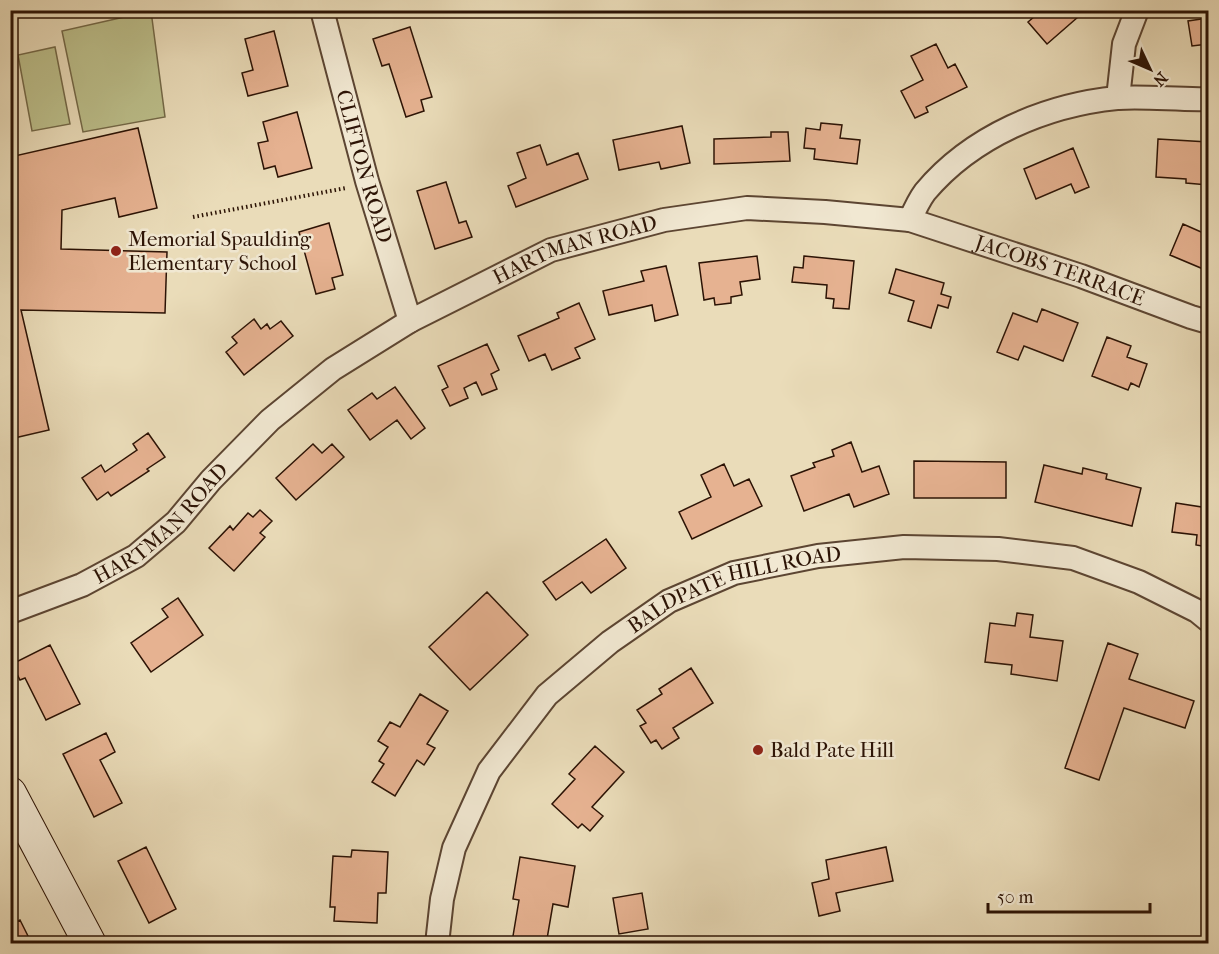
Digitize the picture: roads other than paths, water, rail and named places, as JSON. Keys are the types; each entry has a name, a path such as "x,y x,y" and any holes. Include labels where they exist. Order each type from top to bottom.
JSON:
{"main road":[{"path":"10,793 90,944"}],"street":[{"name":"CLIFTON ROAD","path":"322,10 363,170 410,321"},
{"path":"1118,98 1124,44 1137,10"},
{"path":"910,220 924,194 948,169 975,147 1020,123 1068,107 1118,98 1209,99"},
{"name":"HARTMAN ROAD","path":"10,612 82,585 136,556 176,522 211,480 270,420 333,369 410,321 551,250 664,220 747,208 910,220"},
{"name":"JACOBS TERRACE","path":"910,220 1081,276 1191,317 1209,321"},
{"name":"BALDPATE HILL ROAD","path":"437,944 442,899 454,849 489,771 547,695 609,642 669,600 734,573 818,556 904,547 998,549 1073,558 1139,582 1197,611 1209,620"}],"place":[{"name":"Memorial Spaulding Elementary School","path":"116,251"},
{"name":"Bald Pate Hill","path":"758,750"}]}
